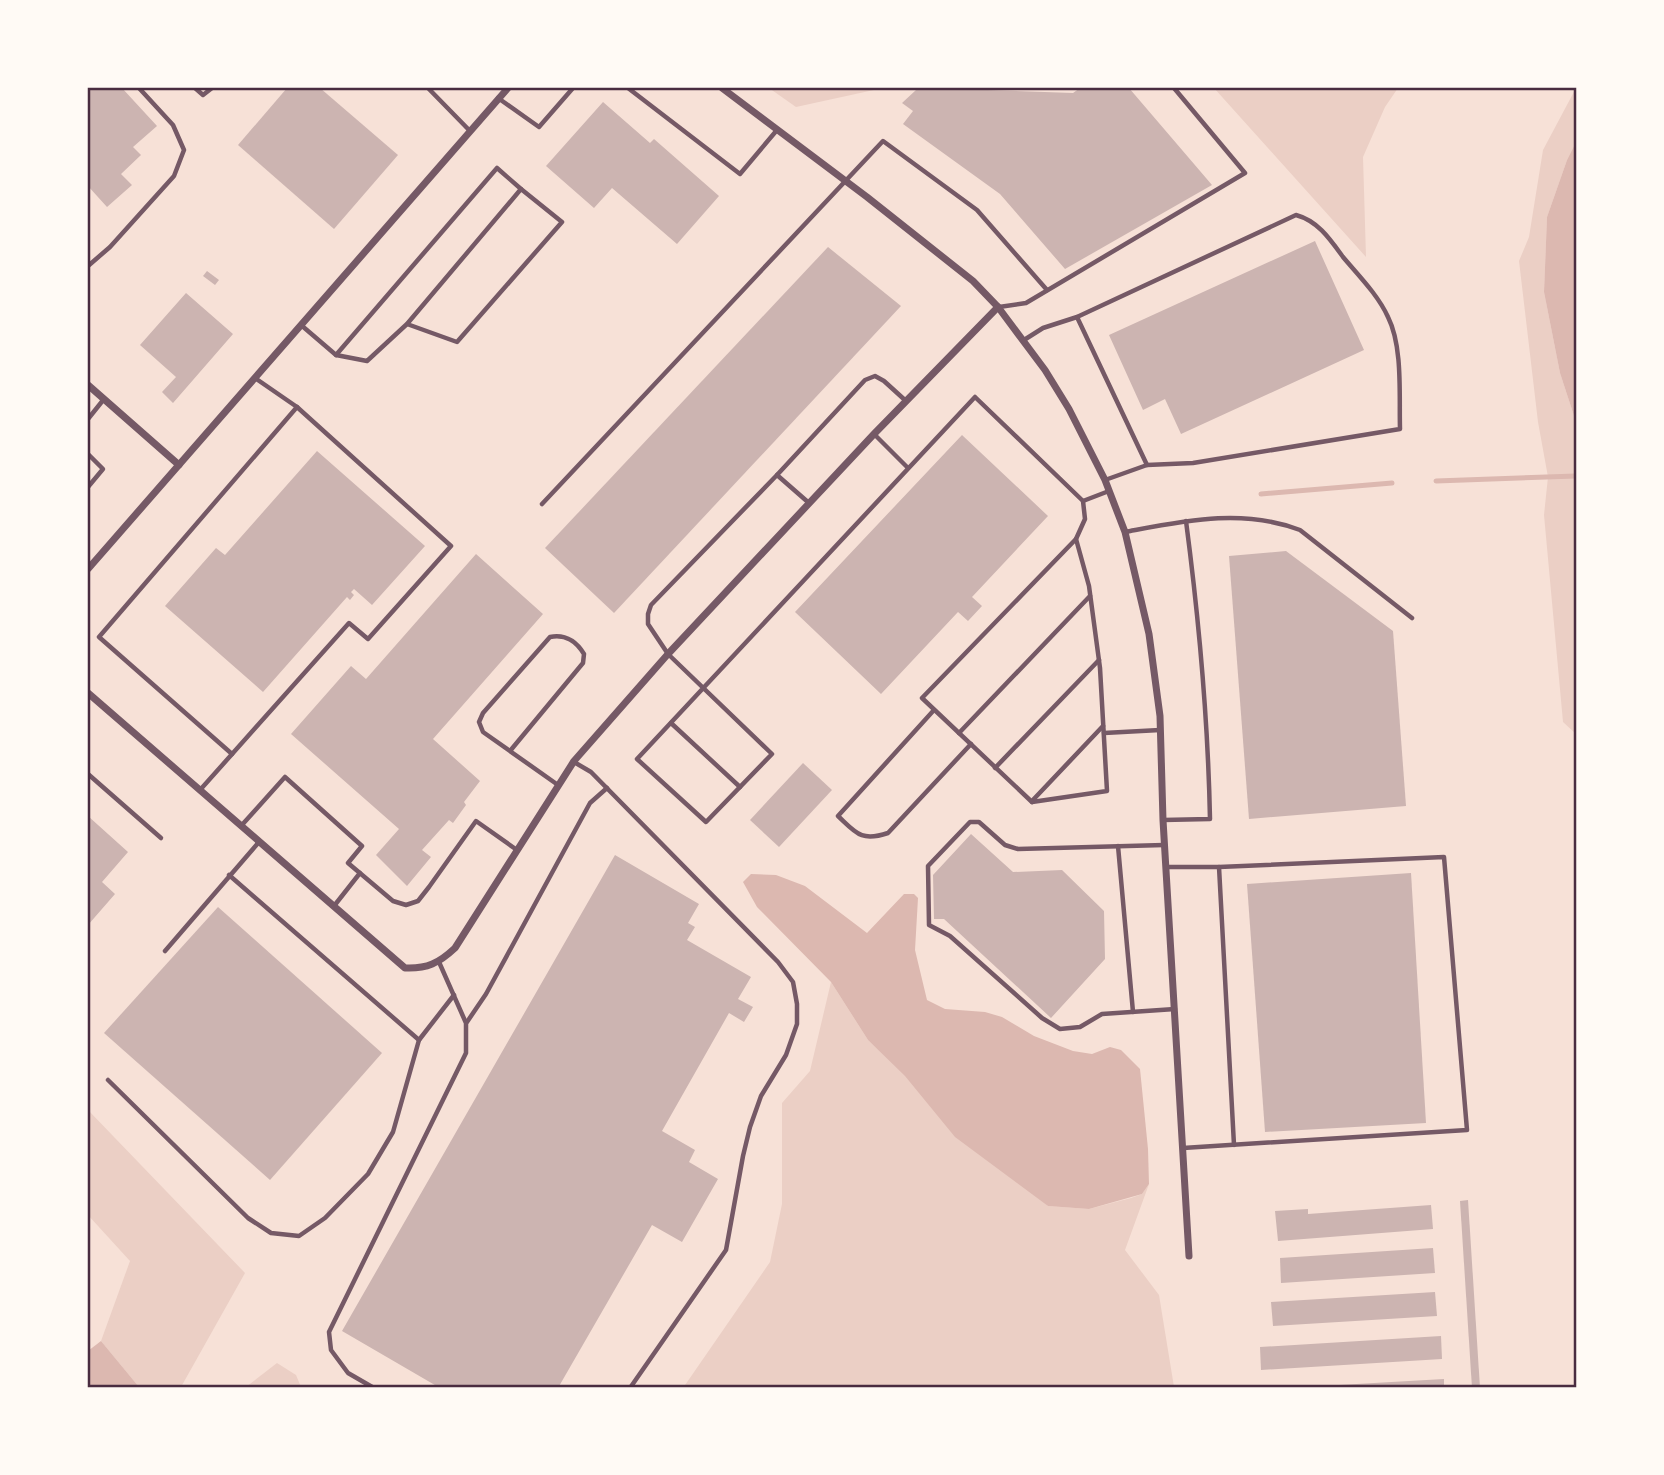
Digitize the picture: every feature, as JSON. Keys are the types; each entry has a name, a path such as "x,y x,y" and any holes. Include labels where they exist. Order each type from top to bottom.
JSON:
{"street":[{"path":"88,569 508,88"},
{"path":"722,88 973,281 998,307 1069,409 1105,480 1125,532 1149,634 1160,730 1189,1256"},
{"path":"88,694 405,968 422,969 439,962 455,948 574,761 668,654 874,434 998,307"},
{"path":"88,385 178,465"}],"lane":[{"path":"88,266 110,247 174,176 184,150 173,125 139,88"},
{"path":"195,88 203,95 212,88"},
{"path":"428,88 470,131"},
{"path":"498,98 539,127 573,88"},
{"path":"628,88 740,174 778,130"},
{"path":"998,307 1026,303 1245,173 1174,88"},
{"path":"542,505 883,141 978,210 1047,290"},
{"path":"336,355 497,169 562,222 457,342 407,324"},
{"path":"301,325 336,355 367,361 407,324 521,189"},
{"path":"1023,341 1043,328 1077,317 1297,215 1309,219 1322,230 1382,305 1390,320 1396,343 1400,429 1193,463 1147,465 1105,480"},
{"path":"1077,317 1147,465"},
{"path":"906,402 875,376 865,380 651,605 648,624 668,654 703,689 772,754 706,822 637,759 703,689 908,468 975,397 1083,501 1085,519 1076,539 922,698 1032,802"},
{"path":"200,790 349,623 368,639 451,546 297,407 255,378"},
{"path":"88,419 104,399"},
{"path":"232,754 99,637 297,407"},
{"path":"874,434 908,468"},
{"path":"88,454 103,468 88,487"},
{"path":"777,475 809,504"},
{"path":"1083,501 1109,491"},
{"path":"1125,532 1186,521 1239,517 1278,522 1300,530 1412,618"},
{"path":"1163,820 1210,819 1209,755 1197,604 1186,521"},
{"path":"1032,802 1107,791 1099,659 1090,596 1076,539"},
{"path":"959,733 1090,596"},
{"path":"510,751 583,663 584,654 569,638 558,635 550,637 483,713 479,722 484,732 510,751 559,785"},
{"path":"995,768 1099,659"},
{"path":"934,710 838,816 859,836 874,837 888,833 971,744"},
{"path":"671,723 740,787"},
{"path":"1032,802 1104,726"},
{"path":"1104,733 1160,730"},
{"path":"574,761 591,772 778,962 793,982 797,1004 797,1024 786,1055 761,1096 750,1127 726,1250 630,1388"},
{"path":"88,774 161,838"},
{"path":"241,826 285,777 362,846 348,863 393,901 406,905 418,901 476,821 517,850"},
{"path":"466,1023 486,994 590,803 607,788"},
{"path":"1165,845 1018,849 1005,845 979,822 970,822 928,866 929,925 950,936 1042,1018 1060,1029 1080,1027 1102,1014 1175,1009"},
{"path":"165,951 259,841"},
{"path":"1118,846 1133,1012"},
{"path":"1167,867 1444,858 1466,1130 1183,1148"},
{"path":"1219,867 1234,1145"},
{"path":"334,906 360,873"},
{"path":"229,875 419,1040"},
{"path":"374,1388 348,1373 331,1350 329,1332 466,1053 466,1023 439,962"},
{"path":"108,1080 248,1219 271,1233 299,1236 325,1218 368,1174 393,1132 419,1040 454,995"}],"shaded area":[{"path":"769,88 883,88 796,107"},
{"path":"1214,88 1398,88 1385,107 1363,157 1366,257"},
{"path":"1576,88 1576,142 1547,217 1544,292 1560,373 1576,422 1576,734 1563,722 1544,515 1548,477 1538,422 1519,261 1529,237 1543,150"},
{"path":"1576,142 1576,422 1560,373 1544,292 1547,217"},
{"path":"751,874 776,875 805,886 867,933 904,894 914,894 918,898 915,950 927,1000 945,1009 985,1012 1002,1017 1034,1036 1073,1051 1092,1054 1110,1047 1121,1050 1140,1069 1149,1184 1142,1194 1089,1209 1048,1206 955,1137 905,1076 868,1040 831,982 757,907 743,882"},
{"path":"831,982 868,1040 1048,1206 1089,1209 1142,1194 1149,1184 1125,1250 1159,1295 1174,1387 683,1388 770,1262 782,1204 782,1103 810,1071"},
{"path":"88,1110 245,1273 181,1387 139,1387 101,1341 130,1261 88,1215"},
{"path":"101,1341 139,1387 88,1387 88,1351"},
{"path":"277,1363 296,1375 301,1387 246,1387"}],"building":[{"path":"88,88 122,88 157,126 133,147 141,155 121,174 132,185 107,207 88,186"},
{"path":"287,88 320,88 398,155 334,229 238,145"},
{"path":"927,88 1073,93 1080,88 1129,88 1212,185 1065,269 1000,194 903,124 913,111 902,103 916,90"},
{"path":"603,102 650,143 654,139 719,196 677,244 612,188 594,208 546,166"},
{"path":"1315,241 1364,350 1181,434 1165,399 1143,410 1109,335"},
{"path":"828,247 901,306 614,613 545,548"},
{"path":"207,271 219,280 215,285 203,276"},
{"path":"186,293 233,334 173,403 162,392 176,377 140,345"},
{"path":"962,435 1048,516 972,597 982,606 968,621 958,612 881,694 795,612"},
{"path":"317,451 425,546 372,605 354,589 350,600 347,597 263,692 165,606 216,548 225,555"},
{"path":"1286,551 1393,631 1406,806 1249,819 1229,556"},
{"path":"476,554 543,614 433,739 480,781 464,802 466,805 453,823 449,820 422,850 431,857 407,886 376,855 399,829 291,734 351,666 366,679"},
{"path":"803,763 832,790 779,847 750,820"},
{"path":"88,816 128,852 102,882 115,894 88,925"},
{"path":"971,834 1013,872 1062,870 1104,911 1105,959 1051,1018 944,919 934,919 933,875"},
{"path":"615,855 699,904 688,923 695,927 687,940 751,977 738,999 753,1007 744,1022 729,1013 662,1131 695,1150 689,1162 718,1179 682,1242 652,1225 558,1388 440,1388 342,1331"},
{"path":"1411,873 1426,1123 1265,1132 1247,884"},
{"path":"218,907 382,1053 270,1180 104,1033"},
{"path":"1468,1200 1480,1388 1472,1388 1460,1201"},
{"path":"1431,1205 1433,1229 1278,1241 1275,1211 1308,1209 1308,1214"},
{"path":"1433,1248 1435,1273 1281,1283 1280,1258"},
{"path":"1435,1292 1437,1316 1273,1326 1271,1302"},
{"path":"1441,1336 1442,1359 1261,1370 1260,1347"},
{"path":"1444,1379 1444,1388 1339,1388 1339,1385"}],"waterway":[{"path":"1436,481 1576,476"},
{"path":"1261,494 1392,483"}]}
